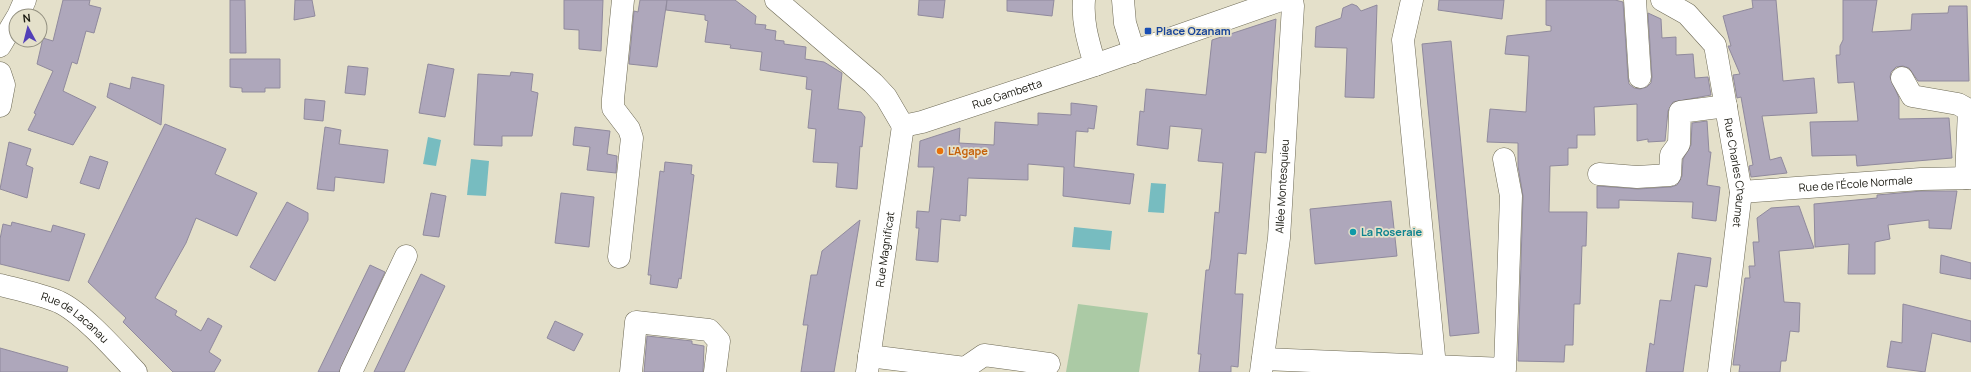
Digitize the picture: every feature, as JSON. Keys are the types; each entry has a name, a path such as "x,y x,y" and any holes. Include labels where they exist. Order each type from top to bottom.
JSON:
{"street":[{"path":"619,257 632,138 629,129 613,108 624,0"},
{"path":"776,0 873,83 886,98 903,126"},
{"path":"1084,0 1083,11 1086,34 1095,65"},
{"path":"1123,0 1125,23 1134,52"},
{"name":"Rue Gambetta","path":"903,126 922,122 1095,65 1281,0"},
{"name":"Allée Montesquieu","path":"1262,366 1279,238 1294,6 1292,0"},
{"path":"1412,0 1403,40 1435,366"},
{"path":"1635,0 1640,77"},
{"name":"Rue Charles Chaumet","path":"1662,0 1687,14 1716,45 1741,192 1719,372"},
{"path":"0,46 8,32"},
{"path":"0,73 4,85 0,106"},
{"path":"1902,78 1912,96 1958,104 1970,108 1969,178"},
{"path":"1599,174 1637,177 1670,175 1671,155 1679,144 1680,112 1726,106"},
{"name":"Rue Magnificat","path":"868,364 903,126"},
{"path":"1262,366 1435,366 1505,369 1511,196 1504,159"},
{"name":"Rue de l'École Normale","path":"1741,192 1921,178 1969,178"},
{"path":"351,372 406,256"},
{"name":"Rue de Lacanau","path":"0,286 38,295 60,303 82,319 136,372"},
{"path":"631,372 636,322 709,330 719,341 715,372"},
{"path":"868,364 965,368 984,355 1049,364"}],"green space":[{"path":"1078,304 1148,313 1139,372 1066,372"}],"water":[{"path":"428,137 441,140 436,166 423,164"},
{"path":"471,159 489,161 486,196 467,195"},
{"path":"1151,183 1166,184 1164,213 1148,212"},
{"path":"1074,227 1112,231 1110,250 1072,247"}],"building":[{"path":"63,0 90,0 89,5 101,8 94,33 86,31 77,64 72,62 63,91 96,107 73,145 28,130 53,71 37,64 41,48 48,48 48,40 53,41"},
{"path":"230,0 245,0 246,53 230,53"},
{"path":"295,0 312,0 315,16 294,20"},
{"path":"564,0 603,0 601,51 579,49 579,30 564,29"},
{"path":"640,0 667,0 657,67 629,64 634,11 638,12"},
{"path":"667,0 735,0 756,16 755,24 766,25 765,29 776,31 775,40 784,41 784,44 806,47 805,59 824,62 842,73 838,109 861,112 865,117 862,147 860,146 857,189 836,187 838,163 813,162 816,129 808,128 812,90 806,89 807,77 760,70 762,52 730,48 731,45 705,42 708,21 705,20 705,15 666,10"},
{"path":"919,0 945,0 943,18 918,15"},
{"path":"1007,0 1054,0 1052,16 1007,11"},
{"path":"1439,0 1504,0 1502,19 1438,10"},
{"path":"1546,0 1615,0 1623,2 1629,84 1634,88 1640,89 1647,87 1651,83 1652,77 1648,13 1661,19 1662,38 1676,37 1676,55 1693,54 1695,78 1708,77 1711,95 1673,102 1668,111 1665,141 1648,142 1648,139 1637,141 1637,104 1594,107 1595,135 1577,135 1577,148 1568,148 1568,165 1550,166 1549,212 1587,212 1586,246 1582,246 1580,304 1574,304 1573,345 1565,345 1564,362 1518,361 1523,196 1518,166 1518,143 1487,142 1490,109 1526,112 1529,56 1505,54 1507,36 1551,31 1551,26 1546,25"},
{"path":"1752,0 1776,0 1783,81 1814,78 1817,113 1762,116 1770,160 1781,157 1787,173 1751,177 1749,166 1753,165 1741,97 1737,98 1733,75 1740,74 1728,46 1731,46 1723,16 1753,8"},
{"path":"1843,0 1877,0 1872,32 1911,30 1912,14 1948,13 1949,6 1967,6 1969,81 1918,81 1909,68 1903,66 1896,67 1891,72 1890,77 1899,98 1899,119 1949,118 1952,158 1857,166 1856,155 1812,156 1810,122 1858,121 1854,82 1838,83 1836,55 1840,55 1840,46 1843,40"},
{"path":"1352,4 1357,6 1361,11 1377,5 1374,98 1345,97 1347,48 1315,47 1316,27 1341,18 1343,8"},
{"path":"1276,19 1266,153 1255,152 1246,254 1238,253 1235,294 1243,294 1238,367 1231,366 1231,372 1199,372 1201,354 1198,354 1206,270 1209,270 1211,259 1215,212 1219,213 1223,163 1198,161 1202,129 1170,126 1168,149 1137,145 1140,111 1144,112 1146,89 1206,95 1212,40"},
{"path":"1451,41 1479,333 1450,336 1422,44"},
{"path":"230,59 280,59 280,88 265,88 265,92 242,92 242,88 230,87"},
{"path":"428,64 454,69 445,117 419,113"},
{"path":"348,66 368,68 365,95 345,93"},
{"path":"511,72 533,74 531,91 538,93 532,136 502,136 502,146 474,145 478,74 510,76"},
{"path":"132,77 164,85 161,125 107,97 110,83 130,89"},
{"path":"305,99 325,101 323,121 304,119"},
{"path":"1071,103 1097,106 1094,129 1088,128 1088,132 1076,131 1074,167 1134,174 1130,204 1063,196 1064,167 1028,164 1028,180 968,178 966,216 960,215 960,221 941,219 938,262 916,260 919,228 916,228 917,211 929,212 934,167 918,167 920,141 960,128 959,143 994,145 995,122 1038,125 1038,113 1071,115"},
{"path":"1707,121 1709,152 1711,152 1707,185 1720,187 1716,221 1692,218 1693,202 1619,200 1619,208 1597,208 1597,186 1638,189 1671,187 1677,185 1682,176 1683,159 1691,145 1692,123"},
{"path":"165,124 226,149 215,174 257,193 237,236 196,218 186,243 155,298 177,311 175,315 201,331 208,318 222,326 209,352 221,360 214,372 173,372 123,322 126,318 88,282"},
{"path":"325,127 341,130 339,144 388,150 384,183 335,177 334,191 317,189"},
{"path":"575,127 610,131 607,154 617,156 616,173 587,170 590,147 573,145"},
{"path":"9,142 31,149 26,165 33,168 27,198 0,189"},
{"path":"90,156 108,162 99,189 80,183"},
{"path":"665,162 692,165 691,174 694,175 681,279 679,278 677,288 650,284 651,275 648,275 660,171 664,172"},
{"path":"1922,191 1957,191 1951,229 1929,228 1929,220 1888,225 1890,239 1875,242 1875,274 1848,274 1849,244 1815,247 1814,204 1877,198 1877,195"},
{"path":"431,193 446,196 439,237 423,235"},
{"path":"561,193 594,197 589,247 555,243"},
{"name":"La Roseraie","path":"1391,201 1397,256 1315,264 1310,209"},
{"path":"287,202 308,213 308,220 275,281 250,267"},
{"path":"1799,206 1814,248 1779,251 1784,302 1800,303 1799,332 1790,331 1786,361 1781,361 1780,372 1739,372 1740,365 1733,365 1745,278 1750,278 1749,266 1755,266 1753,242 1759,242 1757,218 1771,208"},
{"path":"860,220 834,372 801,372 808,325 803,325 811,275 817,275 822,251"},
{"path":"12,222 51,232 53,225 85,234 69,281 0,264 0,239 3,224 11,226"},
{"path":"1678,253 1711,258 1707,287 1695,285 1683,372 1646,372 1650,343 1654,345 1660,300 1671,301"},
{"path":"1941,255 1971,263 1971,279 1940,273"},
{"path":"370,265 385,272 339,372 318,372"},
{"path":"421,274 445,286 404,372 374,372"},
{"path":"1903,304 1971,321 1971,342 1932,333 1925,372 1887,367 1891,341 1902,343"},
{"path":"555,321 583,334 574,351 547,338"},
{"path":"647,336 692,341 692,344 704,346 703,372 644,372"},
{"path":"0,348 68,367 67,372 0,372"}],"place":[{"name":"Place Ozanam","path":"1148,31"},
{"name":"L'Agape","path":"940,151"},
{"name":"La Roseraie","path":"1353,232"}]}
